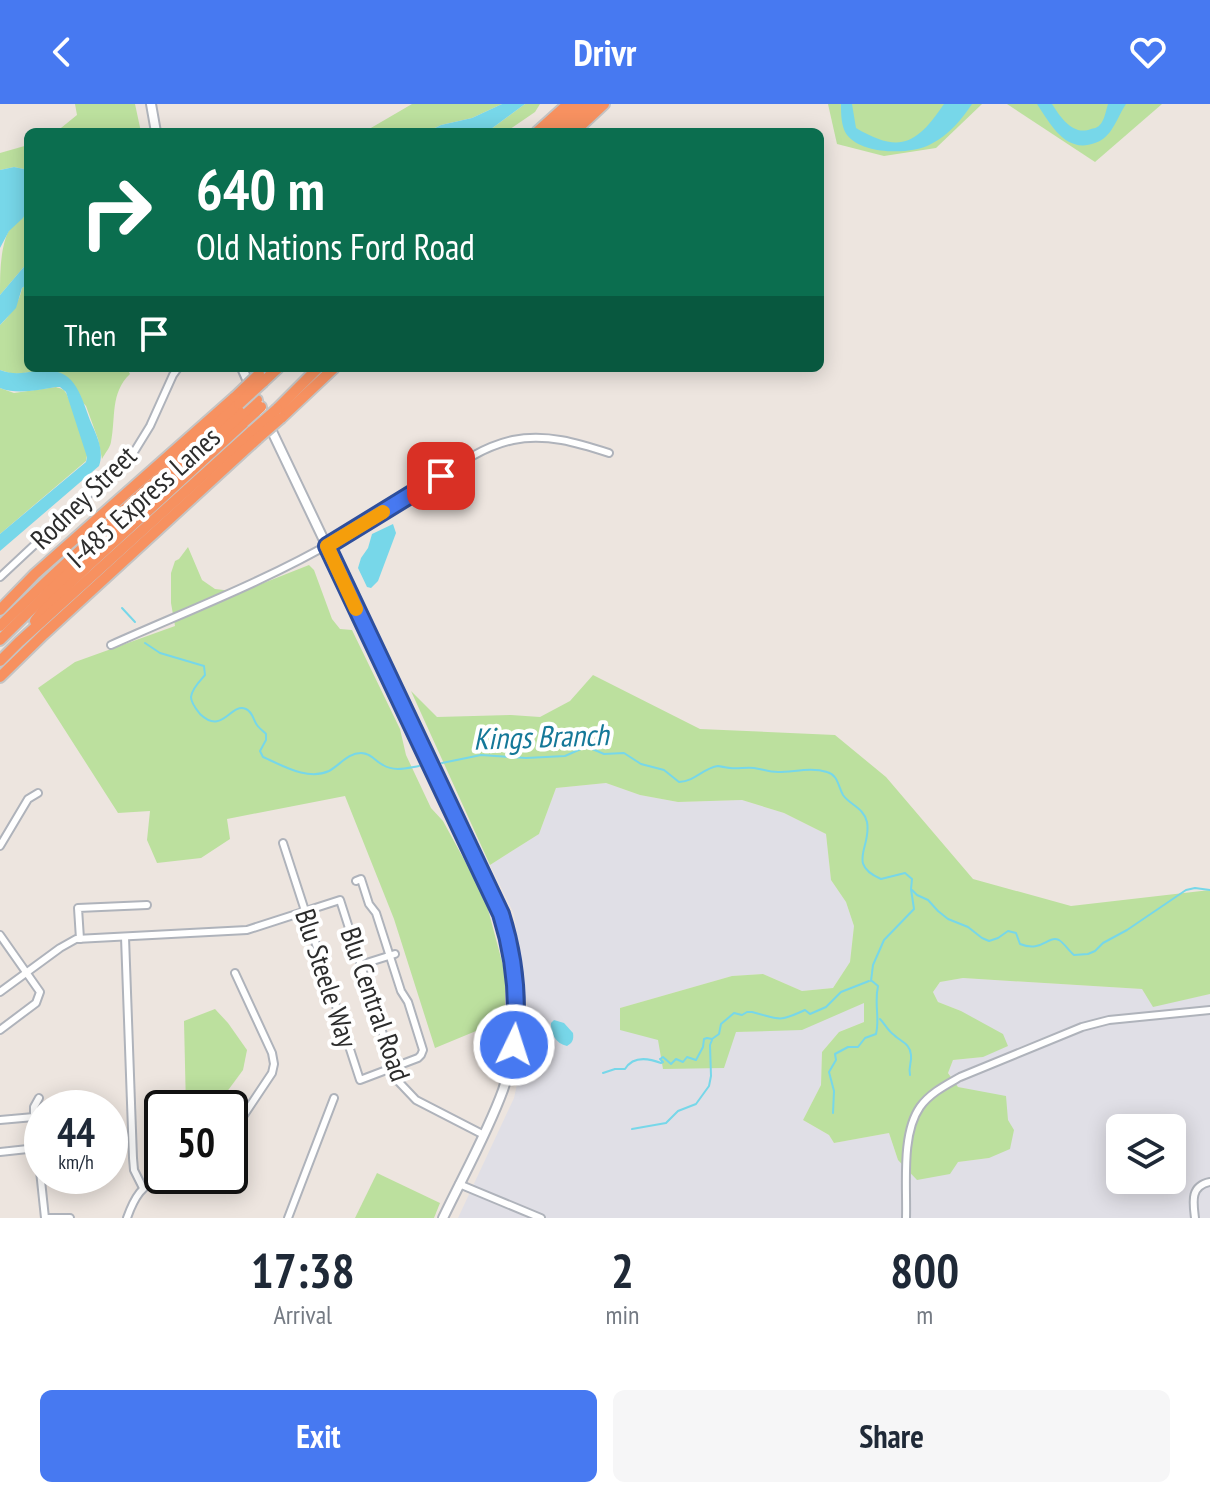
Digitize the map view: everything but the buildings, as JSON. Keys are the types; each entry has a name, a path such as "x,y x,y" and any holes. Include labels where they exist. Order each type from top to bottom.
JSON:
{"highway":[{"path":"541,128 568,104"},
{"path":"553,128 580,104"},
{"path":"565,128 592,104"},
{"path":"578,128 604,104"},
{"path":"279,413 315,372"},
{"path":"0,677 255,435 329,372"},
{"path":"0,610 35,574 263,375"},
{"name":"I-485 Express Lanes","path":"0,626 237,400"},
{"path":"0,640 80,563 259,404"},
{"path":"19,642 66,587 259,404"},
{"name":"I-485 Express Lanes","path":"0,661 255,435"},
{"path":"12,613 35,574"}],"main road":[{"path":"151,104 155,128"},
{"path":"244,372 495,899 508,935 514,965 516,1025 506,1079 484,1135 443,1218"}],"street":[{"name":"Rodney Street","path":"0,577 134,452 175,372"},
{"path":"111,645 327,546 467,459 502,443 546,438 609,453"},
{"path":"0,846 28,799 38,793"},
{"name":"Blu Steele Way","path":"283,843 360,1080 393,1067"},
{"path":"356,881 361,879 369,904 376,913 423,1050 420,1057 393,1067"},
{"name":"Blu Central Road","path":"0,992 76,939 247,930 340,900 398,1081 416,1100 484,1135"},
{"path":"80,939 78,908 147,905"},
{"path":"0,935 39,988 39,999 0,1030"},
{"path":"125,937 133,1158 134,1170 143,1188 135,1199 130,1217"},
{"path":"360,965 392,955"},
{"path":"235,973 272,1053 274,1064 272,1073 248,1109"},
{"path":"906,1218 907,1148 912,1125 919,1108 943,1087 960,1077 1082,1027 1109,1020 1210,1010"},
{"path":"288,1218 334,1098"},
{"path":"0,1120 24,1118"},
{"path":"0,1152 24,1149"},
{"path":"1195,1218 1193,1203 1196,1189 1210,1182"},
{"path":"459,1184 541,1218"},
{"path":"43,1194 46,1218 70,1218"}],"shaded area":[{"path":"606,783 640,795 678,802 742,800 784,813 826,834 831,880 846,902 854,926 850,962 833,988 802,991 763,974 732,976 620,1008 736,1032 769,1030 850,1009 864,1002 864,1022 839,1032 822,1052 821,1085 803,1120 829,1135 834,1143 889,1133 898,1160 958,1162 989,1158 975,1091 958,1087 948,1072 953,1060 983,1057 961,1011 938,1002 933,992 940,982 963,978 1142,989 1153,1006 1210,994 1210,1218 458,1218 514,1098 529,1030 514,914 490,865 539,834 556,788"}],"green space":[{"path":"75,104 135,104 140,128 61,128 77,115"},
{"path":"412,104 502,104 472,118 435,128 371,128"},
{"path":"525,104 540,104 535,112 512,128 492,128"},
{"path":"828,104 982,104 936,148 884,156 837,144"},
{"path":"1007,104 1162,104 1095,162"},
{"path":"24,146 24,169 14,167 0,170 0,153"},
{"path":"24,215 24,267 0,295 1,262 8,232"},
{"path":"24,287 24,372 33,372 13,374 0,370 0,325 14,308"},
{"path":"55,372 129,372 119,389 111,442 102,459 98,439 86,406"},
{"path":"56,387 64,390 68,397 86,451 86,461 0,534 0,388 14,393"},
{"path":"188,547 202,580 215,589 241,592 309,565 314,570 332,619 340,629 352,630 400,729 406,755 431,808 443,821 485,898 505,973 505,1019 435,1048 394,919 345,796 227,819 230,839 201,858 157,863 147,840 150,811 118,813 38,688 75,662 175,626 171,573 175,561"},
{"path":"593,675 700,729 835,735 886,777 973,879 1071,906 1210,890 1210,994 1153,1007 1142,989 963,978 940,982 933,992 938,1002 1003,1034 1008,1046 983,1057 953,1060 948,1073 958,1087 1006,1096 1008,1120 1014,1130 1010,1149 989,1158 958,1162 950,1174 917,1180 898,1160 889,1133 834,1143 829,1135 803,1120 821,1085 822,1052 839,1032 864,1022 864,1003 802,1030 736,1032 724,1068 663,1069 658,1040 620,1030 620,1008 732,976 763,974 802,991 833,988 850,962 854,926 846,902 831,880 826,834 784,813 742,800 678,802 640,795 606,783 556,788 539,834 490,865 411,691 437,717 540,717 570,701"},
{"path":"215,1009 247,1050 243,1070 228,1090 186,1090 184,1021"},
{"path":"377,1173 440,1203 434,1218 355,1218"}],"water":[{"path":"502,104 525,104 492,128 435,128 472,118"},
{"path":"841,104 852,104 856,128 885,141 896,142 916,136 944,104 972,104 954,127 937,141 922,148 888,151 864,146 847,135"},
{"path":"1037,104 1052,104 1068,124 1085,131 1100,125 1108,104 1126,104 1107,136 1085,145 1060,136"},
{"path":"14,167 24,169 24,216 9,231 0,248 0,170"},
{"path":"24,267 24,287 16,308 0,325 0,295"},
{"path":"0,370 10,373 57,372 69,378 84,403 101,456 99,466 0,551 0,534 86,462 87,457 66,392 60,387 21,392 0,388"},
{"path":"393,524 396,533 378,581 371,588 367,587 358,568 361,558 372,534"},
{"path":"554,1020 564,1023 573,1033 572,1041 567,1046 553,1034 551,1023"}],"waterway":[{"name":"Kings Branch","path":"122,608 135,622"},
{"name":"Kings Branch","path":"145,643 160,653 204,666 205,675 191,697 200,714 215,722 240,708 248,710 266,734 260,751 263,757 278,764 303,773 321,774 352,755 361,753 392,768 419,766"},
{"name":"Kings Branch","path":"442,763 481,755 526,758 565,756 590,748 604,754 624,753 641,764 664,770 679,782 718,766 775,772 815,770 831,773 843,795 860,810 867,822 863,854 865,867 881,879 905,873 912,879 914,909 884,940 873,965 871,981"},
{"name":"Kings Branch","path":"912,890 948,919 968,927 989,941 1008,931 1016,933 1020,944 1028,946 1059,940 1074,955 1095,951 1186,890 1210,890"},
{"path":"603,1073 625,1069 641,1059 661,1063 663,1057 671,1064 676,1059 683,1062 687,1057 696,1060 704,1039 712,1039 719,1034 721,1024 734,1013 742,1015 752,1012 778,1018 805,1010 810,1014 826,1007 841,992 869,981"},
{"path":"833,1113 834,1091 829,1072 836,1060 835,1054 848,1047 858,1047 865,1038 876,1034 878,986 872,981"},
{"path":"880,1019 909,1048 910,1075"},
{"path":"632,1129 666,1123 678,1111 696,1104 709,1086 712,1040"}],"slow traffic":[{"path":"356,609 327,546 383,512"}],"route":[{"path":"441,476 327,546 501,914 508,935 516,988 514,1045"}]}
